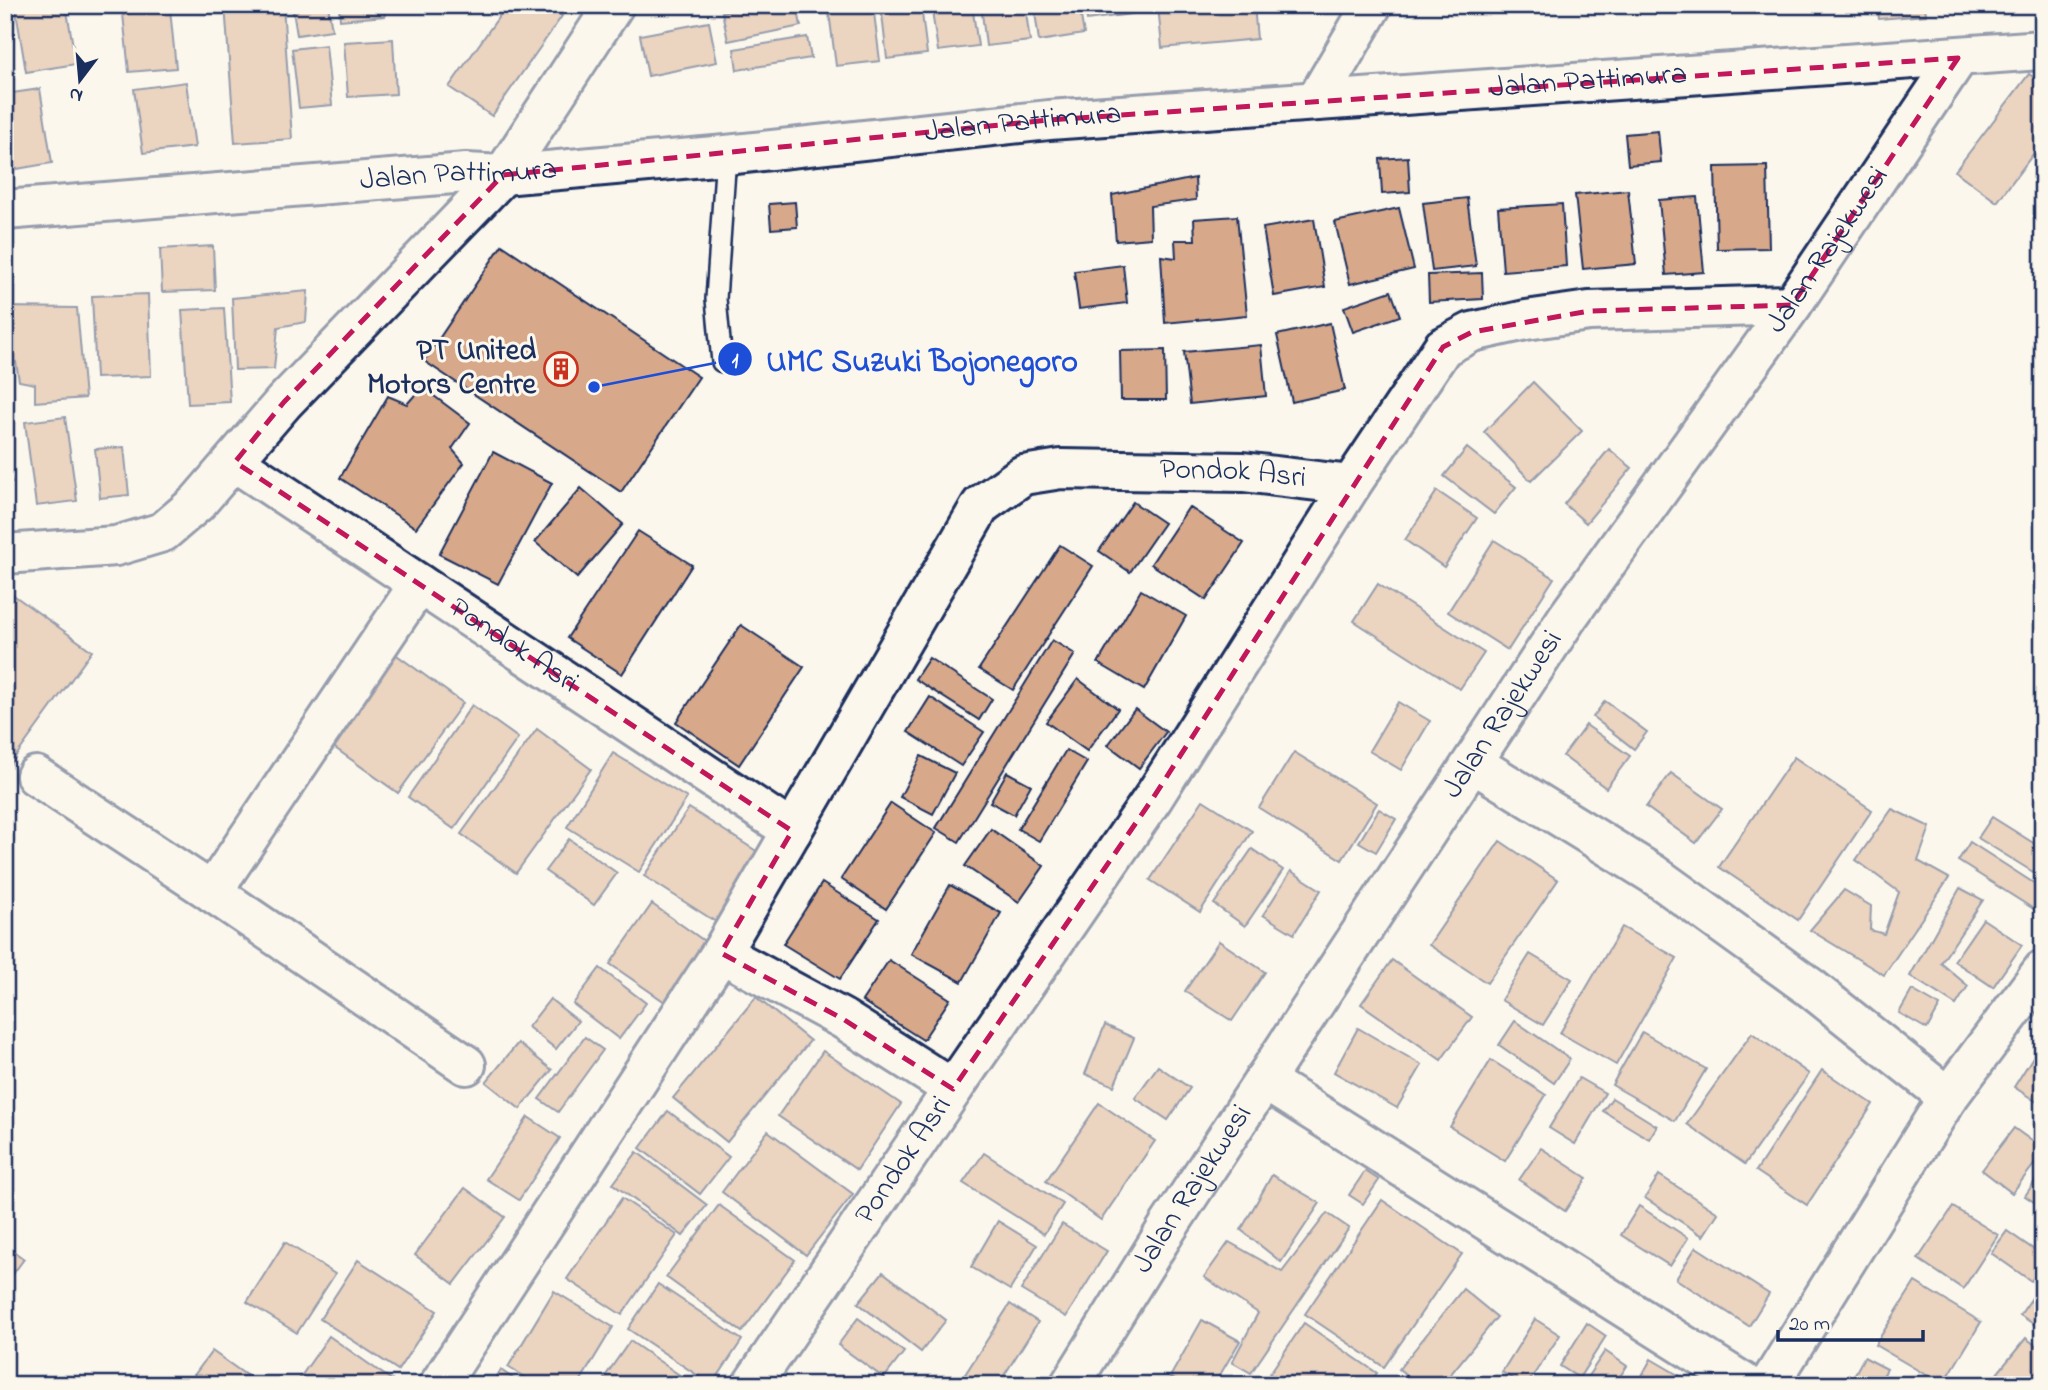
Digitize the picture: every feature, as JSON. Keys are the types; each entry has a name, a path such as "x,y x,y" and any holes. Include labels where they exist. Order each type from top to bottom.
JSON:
{"street":[{"path":"5,554 116,546 163,532 197,503 236,462 284,402 503,175 614,5"},
{"path":"1317,100 1372,5"},
{"name":"Jalan Pattimura","path":"5,210 466,173 503,175 726,155 1049,120 2043,50"},
{"name":"Jalan Rajekwesi","path":"1083,1380 1264,1080 1567,618 1792,305 1958,58"},
{"path":"953,1089 1153,798 1351,485 1443,347 1472,332 1526,320 1589,311 1792,305"},
{"name":"Pondok Asri","path":"236,462 792,831"},
{"name":"Pondok Asri","path":"439,1385 721,953 981,505 1005,485 1023,475 1061,470 1243,472 1351,485"},
{"path":"212,892 419,584"},
{"path":"1473,763 1653,874 1811,988 1948,1097"},
{"path":"36,776 466,1065"},
{"name":"Pondok Asri","path":"721,953 843,1019 953,1089 752,1385"},
{"path":"1769,1385 1948,1097 2043,970"},
{"path":"1264,1080 1747,1385"}],"lane":[{"path":"722,362 716,299 726,155"}],"highlighted area":[{"path":"1958,58 1792,305 1589,311 1472,332 1443,347 1153,798 953,1089 843,1019 721,953 792,831 235,462 284,402 503,175 1049,120"}],"building":[{"path":"15,5 66,5 76,64 26,72"},
{"path":"225,5 283,5 292,139 235,143"},
{"path":"292,5 328,5 332,30 297,35"},
{"path":"339,5 384,5 385,16 340,20"},
{"path":"507,5 547,5 562,16 492,116 449,87"},
{"path":"753,5 797,5 801,26 728,41 722,12"},
{"path":"828,5 873,5 880,61 836,66"},
{"path":"881,5 921,5 927,54 887,59"},
{"path":"931,5 972,5 978,46 938,51"},
{"path":"981,5 1025,5 1030,41 986,46"},
{"path":"1034,5 1079,5 1084,34 1039,41"},
{"path":"1085,5 1131,5 1132,14 1087,20"},
{"path":"1158,5 1254,5 1257,39 1162,48"},
{"path":"1877,5 1925,5 1926,15 1879,19"},
{"path":"170,9 176,68 129,72 123,14"},
{"path":"709,22 717,62 648,76 640,35"},
{"path":"807,37 811,58 737,70 734,49"},
{"path":"393,39 396,94 348,97 344,42"},
{"path":"326,45 332,105 299,108 292,49"},
{"path":"2029,74 2043,84 2043,141 1997,202 1955,171"},
{"path":"186,82 195,147 143,153 134,89"},
{"path":"40,89 52,163 5,171 5,94"},
{"path":"1658,131 1661,162 1628,165 1625,134"},
{"path":"1408,157 1410,192 1382,194 1380,159"},
{"path":"1767,166 1769,248 1717,249 1715,167"},
{"path":"1195,178 1196,200 1150,206 1151,238 1116,241 1112,195"},
{"path":"1628,190 1636,264 1583,269 1575,195"},
{"path":"1697,197 1704,272 1666,275 1659,200"},
{"path":"1467,198 1476,266 1432,271 1423,203"},
{"path":"795,202 797,227 771,229 769,204"},
{"path":"1562,204 1566,266 1503,271 1498,208"},
{"path":"1399,208 1414,269 1350,284 1335,222"},
{"path":"1237,216 1247,315 1165,323 1161,256 1176,258 1175,240 1195,240 1194,219"},
{"path":"1314,219 1325,287 1274,296 1263,228"},
{"name":"PT United Motors Centre","path":"502,245 699,377 621,492 424,361"},
{"path":"213,246 215,290 162,292 160,249"},
{"path":"1123,265 1127,303 1079,309 1074,271"},
{"path":"1482,273 1483,299 1429,302 1428,275"},
{"path":"308,291 306,322 278,327 274,369 235,370 232,298"},
{"path":"1391,291 1400,316 1353,332 1344,307"},
{"path":"148,294 151,376 96,378 92,296"},
{"path":"5,307 77,308 85,398 35,402 35,384 19,381 16,362 5,367"},
{"path":"224,308 230,402 188,404 182,310"},
{"path":"1330,323 1345,390 1292,402 1277,335"},
{"path":"1261,345 1266,396 1190,404 1184,352"},
{"path":"1165,350 1166,400 1121,400 1120,351"},
{"path":"1533,382 1582,431 1531,481 1484,432"},
{"path":"422,387 470,423 452,449 464,463 416,528 340,478 388,396 407,404"},
{"path":"65,417 77,501 36,506 25,422"},
{"path":"124,447 129,495 100,498 95,449"},
{"path":"1467,448 1516,487 1494,514 1444,476"},
{"path":"1609,449 1632,468 1586,523 1564,504"},
{"path":"493,452 552,483 498,584 439,554"},
{"path":"5,453 12,483 5,484"},
{"path":"581,488 623,524 577,578 535,542"},
{"path":"1437,491 1477,518 1444,567 1405,540"},
{"path":"1133,502 1164,523 1130,572 1099,551"},
{"path":"1189,507 1244,543 1206,600 1151,564"},
{"path":"638,531 692,565 622,674 567,638"},
{"path":"1494,540 1554,578 1508,650 1448,612"},
{"path":"1060,545 1093,566 1013,690 979,669"},
{"path":"1378,584 1484,653 1460,689 1354,621"},
{"path":"1141,590 1186,616 1144,690 1098,663"},
{"path":"12,594 92,651 5,771 5,603"},
{"path":"741,625 804,667 739,765 676,722"},
{"path":"1052,640 1075,654 959,842 936,828"},
{"path":"394,653 463,703 398,793 328,743"},
{"path":"929,658 992,699 979,720 915,679"},
{"path":"1078,679 1118,709 1087,751 1046,722"},
{"path":"930,697 984,732 961,766 908,732"},
{"path":"1605,701 1647,732 1634,749 1593,717"},
{"path":"1398,702 1430,721 1401,770 1369,751"},
{"path":"472,705 518,738 454,829 408,797"},
{"path":"1135,709 1166,732 1139,768 1108,745"},
{"path":"1586,725 1630,756 1606,788 1563,756"},
{"path":"537,729 591,769 516,873 461,834"},
{"path":"1066,750 1087,762 1039,841 1018,829"},
{"path":"1294,752 1377,803 1342,860 1259,808"},
{"path":"613,753 687,798 639,872 567,827"},
{"path":"921,756 955,773 933,814 900,797"},
{"path":"1794,757 1872,810 1798,920 1719,867"},
{"path":"1007,772 1031,785 1014,815 990,802"},
{"path":"1671,773 1722,809 1696,843 1646,807"},
{"path":"1203,800 1252,831 1200,912 1150,880"},
{"path":"891,803 936,833 886,909 841,879"},
{"path":"689,808 761,854 716,922 644,876"},
{"path":"1379,809 1396,819 1376,852 1359,842"},
{"path":"1892,809 1930,827 1918,861 1949,878 1884,975 1810,930 1844,890 1871,906 1870,930 1884,934 1899,892 1856,860"},
{"path":"1992,817 2043,849 2043,856 2033,872 1978,838"},
{"path":"991,829 1044,866 1019,902 965,866"},
{"path":"569,839 617,873 594,905 545,871"},
{"path":"1500,841 1558,880 1487,983 1429,945"},
{"path":"1970,842 2043,889 2043,915 1958,861"},
{"path":"1252,849 1283,870 1245,926 1214,904"},
{"path":"1291,871 1321,890 1294,934 1263,915"},
{"path":"822,883 879,919 840,979 783,944"},
{"path":"950,885 1001,913 962,982 911,954"},
{"path":"1960,888 1983,900 1941,963 1968,986 1956,1005 1910,976"},
{"path":"652,904 710,945 668,1004 610,964"},
{"path":"1983,919 2022,945 1993,987 1954,961"},
{"path":"1622,927 1677,958 1616,1065 1560,1033"},
{"path":"1219,941 1265,972 1232,1021 1185,991"},
{"path":"1530,954 1572,979 1543,1025 1501,1000"},
{"path":"889,960 950,999 923,1040 862,1001"},
{"path":"1392,960 1472,1017 1441,1060 1361,1004"},
{"path":"600,968 646,1003 619,1039 573,1004"},
{"path":"1912,990 1940,1006 1927,1029 1899,1013"},
{"path":"756,997 810,1041 727,1142 673,1098"},
{"path":"550,999 578,1021 556,1049 528,1027"},
{"path":"1515,1021 1570,1059 1554,1083 1499,1045"},
{"path":"1105,1025 1134,1038 1114,1086 1085,1074"},
{"path":"1358,1028 1422,1065 1397,1108 1334,1072"},
{"path":"1642,1032 1706,1069 1675,1121 1612,1085"},
{"path":"1752,1033 1809,1074 1745,1164 1687,1124"},
{"path":"585,1037 603,1050 558,1112 539,1099"},
{"path":"2043,1041 2043,1106 2014,1087"},
{"path":"518,1043 552,1070 520,1109 486,1082"},
{"path":"823,1051 901,1104 857,1170 778,1116"},
{"path":"1491,1060 1546,1095 1505,1161 1450,1127"},
{"path":"1158,1066 1190,1088 1168,1120 1135,1098"},
{"path":"1822,1070 1873,1104 1807,1205 1756,1171"},
{"path":"1579,1078 1605,1093 1575,1144 1549,1128"},
{"path":"1612,1098 1657,1126 1649,1139 1603,1111"},
{"path":"1099,1103 1155,1141 1101,1220 1046,1181"},
{"path":"668,1111 729,1157 700,1194 640,1148"},
{"path":"528,1117 560,1138 519,1200 486,1179"},
{"path":"2014,1128 2043,1149 2043,1153 2012,1193 1982,1170"},
{"path":"768,1131 853,1194 806,1255 722,1192"},
{"path":"1541,1148 1587,1178 1565,1211 1519,1180"},
{"path":"637,1152 707,1205 683,1236 613,1184"},
{"path":"984,1153 1063,1204 1044,1234 963,1183"},
{"path":"2043,1169 2043,1208 2025,1196"},
{"path":"1365,1171 1379,1180 1363,1204 1349,1195"},
{"path":"1272,1175 1320,1203 1281,1262 1241,1230"},
{"path":"1659,1175 1718,1213 1703,1236 1645,1198"},
{"path":"465,1188 505,1217 454,1284 415,1255"},
{"path":"622,1198 677,1235 622,1315 567,1279"},
{"path":"1382,1200 1462,1254 1384,1367 1305,1314"},
{"path":"719,1205 795,1260 742,1332 666,1277"},
{"path":"1639,1206 1688,1238 1670,1266 1621,1235"},
{"path":"1953,1207 1998,1235 1963,1289 1918,1259"},
{"path":"1327,1213 1349,1228 1251,1373 1232,1362 1258,1313 1204,1277 1229,1242 1282,1272"},
{"path":"998,1221 1037,1245 1010,1290 971,1267"},
{"path":"1062,1224 1107,1251 1066,1317 1021,1290"},
{"path":"2007,1231 2043,1256 2043,1265 2031,1281 1991,1253"},
{"path":"285,1242 335,1274 297,1333 247,1302"},
{"path":"5,1245 24,1259 5,1285"},
{"path":"1696,1247 1769,1294 1749,1326 1676,1279"},
{"path":"358,1260 437,1311 398,1370 320,1319"},
{"path":"883,1272 946,1320 921,1352 858,1303"},
{"path":"1915,1282 1981,1322 1943,1385 1875,1345"},
{"path":"2043,1282 2043,1325 2041,1329 2020,1315"},
{"path":"658,1284 742,1340 712,1385 628,1329"},
{"path":"1463,1289 1497,1317 1442,1385 1419,1385 1399,1369"},
{"path":"554,1291 613,1327 578,1385 537,1385 508,1367"},
{"path":"1010,1304 1038,1322 998,1385 978,1385 964,1376"},
{"path":"858,1318 904,1352 884,1378 838,1345"},
{"path":"1535,1319 1560,1335 1527,1385 1522,1385 1502,1372"},
{"path":"1202,1320 1240,1341 1214,1385 1184,1385 1170,1377"},
{"path":"1304,1323 1377,1373 1369,1385 1262,1385"},
{"path":"1587,1323 1606,1336 1579,1378 1560,1366"},
{"path":"329,1336 396,1383 395,1385 295,1385"},
{"path":"2026,1338 2043,1351 2043,1385 1988,1385"},
{"path":"630,1341 694,1385 614,1385 604,1378"},
{"path":"212,1351 260,1385 187,1385"},
{"path":"1605,1351 1627,1366 1614,1385 1582,1385"},
{"path":"1864,1357 1887,1369 1878,1385 1849,1385"},
{"path":"1651,1359 1685,1379 1682,1385 1637,1385"},
{"path":"501,1370 522,1385 491,1385"}],"place":[{"name":"PT United Motors Centre","path":"561,369"},
{"name":"UMC Suzuki Bojonegoro","path":"594,387"}]}
